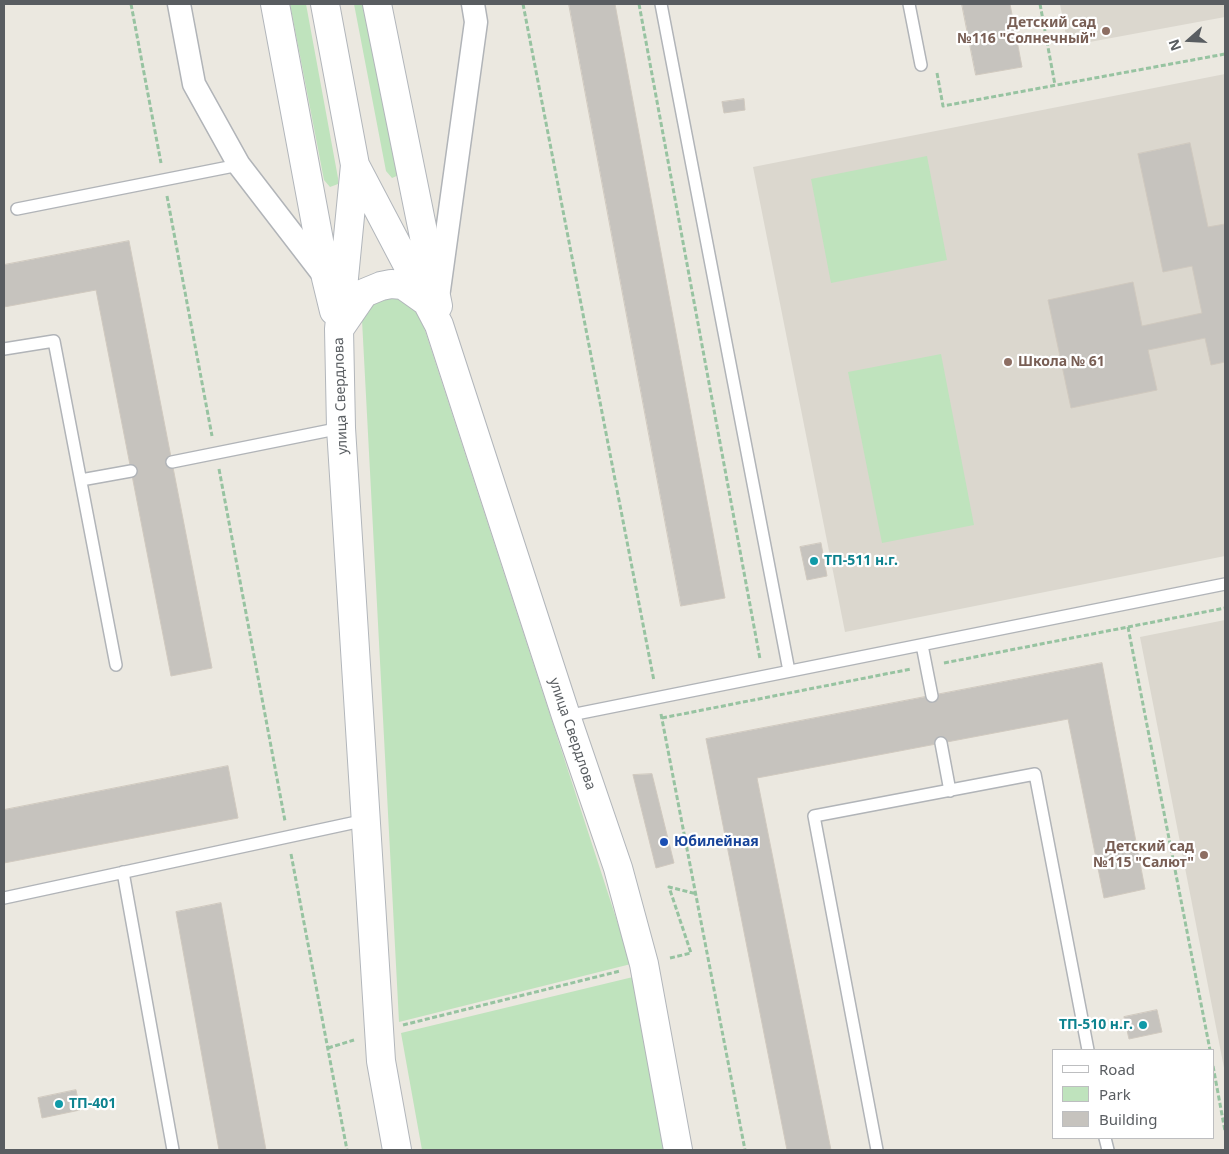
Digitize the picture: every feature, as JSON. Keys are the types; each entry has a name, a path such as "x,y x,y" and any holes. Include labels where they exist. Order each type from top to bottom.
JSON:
{"main road":[{"name":"улица Свердлова","path":"275,4 326,278 339,329"},
{"name":"улица Свердлова","path":"325,4 355,166 339,329 341,428 381,1061 398,1150"},
{"name":"улица Свердлова","path":"377,4 434,308 566,716 618,868 644,964 678,1150"},
{"name":"улица Свердлова","path":"355,166 434,308"},
{"path":"339,329 364,293 381,286 391,284 403,285 434,308"}],"street":[{"path":"179,4 194,84 240,165 326,278"},
{"path":"434,308 475,13"}],"lane":[{"path":"661,4 789,671"},
{"path":"909,4 921,64"},
{"path":"17,209 240,165"},
{"path":"4,349 54,340 116,665"},
{"path":"172,462 341,428"},
{"path":"81,480 131,471"},
{"path":"566,716 1225,584"},
{"path":"922,645 932,696"},
{"path":"941,743 950,790"},
{"path":"877,1150 814,816 1035,774 1088,1049"},
{"path":"4,898 367,820"},
{"path":"123,872 173,1150"}],"path":[{"path":"131,4 347,1150"},
{"path":"523,4 745,1150"},
{"path":"639,4 763,677"},
{"path":"1040,4 1055,85"},
{"path":"943,106 1225,54"},
{"path":"1128,627 1210,1049"},
{"path":"328,1048 379,1032 691,953 669,887 696,894"},
{"path":"1214,1071 1225,1131"}],"shaded area":[{"name":"Детский сад №116 \"Солнечный\"","path":"1060,4 1225,4 1225,17 1068,46"},
{"name":"Школа № 61","path":"1225,74 1225,556 845,632 753,167"},
{"name":"Детский сад №115 \"Салют\"","path":"1225,620 1225,1073 1140,637"}],"green space":[{"path":"290,4 306,4 338,178 338,184 330,187 324,180"},
{"path":"354,4 369,4 399,175 392,178 386,171"},
{"path":"927,156 947,260 831,283 811,179"},
{"path":"391,292 418,309 631,964 399,1022 362,320 368,304"},
{"path":"941,354 974,525 882,543 848,372"},
{"path":"633,977 668,1150 422,1150 401,1033"}],"building":[{"path":"569,4 615,4 725,598 681,606"},
{"path":"962,4 1010,4 1022,67 976,75"},
{"path":"744,99 745,110 724,113 722,102"},
{"path":"1190,143 1208,227 1225,224 1225,362 1211,365 1205,338 1148,350 1157,390 1071,408 1048,300 1133,282 1142,326 1202,313 1192,266 1163,272 1138,154"},
{"path":"129,241 212,668 171,676 96,290 4,307 4,265"},
{"name":"ТП-511 н.г.","path":"821,543 827,576 807,580 800,547"},
{"path":"1102,663 1145,889 1104,898 1068,719 757,778 831,1150 787,1150 706,739"},
{"path":"228,766 238,818 4,863 4,810"},
{"path":"652,774 674,863 656,868 633,775"},
{"path":"221,903 266,1150 219,1150 176,912"},
{"name":"ТП-510 н.г.","path":"1157,1010 1162,1032 1129,1039 1124,1017"},
{"name":"ТП-401","path":"76,1090 80,1110 42,1118 38,1098"}],"place":[{"name":"Детский сад №116 \"Солнечный\"","path":"1106,31"},
{"name":"Школа № 61","path":"1008,362"},
{"name":"ТП-511 н.г.","path":"814,561"},
{"name":"Юбилейная","path":"664,842"},
{"name":"Детский сад №115 \"Салют\"","path":"1204,855"},
{"name":"ТП-510 н.г.","path":"1143,1025"},
{"name":"ТП-401","path":"59,1104"}]}
